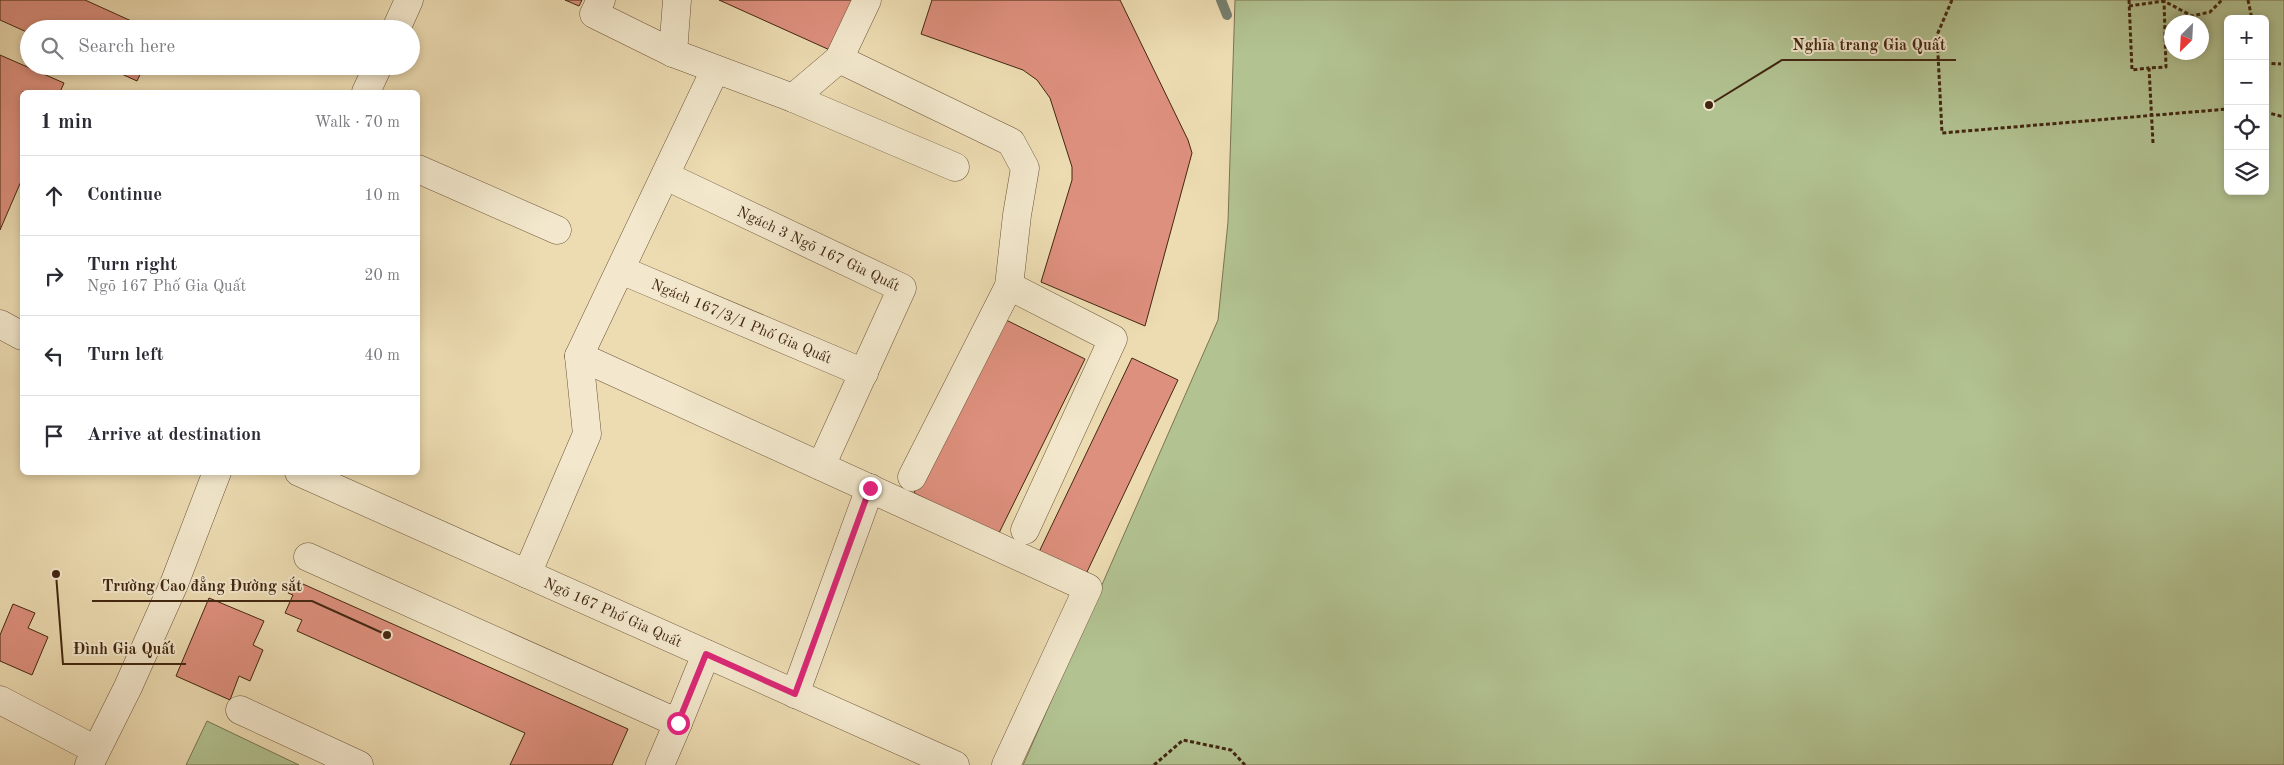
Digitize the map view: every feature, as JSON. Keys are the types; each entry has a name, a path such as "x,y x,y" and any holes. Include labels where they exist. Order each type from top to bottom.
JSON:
{"street":[{"path":"400,20 409,0"},
{"path":"601,0 594,14 673,53 793,98 955,167"},
{"path":"673,53 677,0"},
{"path":"793,98 839,59 867,0"},
{"path":"839,59 1011,142 1025,168 1017,215 1009,286 912,477"},
{"path":"527,574 587,434 579,356 715,70"},
{"path":"367,90 374,75"},
{"path":"420,170 557,230"},
{"name":"Ngách 3 Ngõ 167 Gia Quất","path":"666,176 902,288 821,466"},
{"name":"Ngách 167/3/1 Phố Gia Quất","path":"621,270 864,373"},
{"path":"1009,286 1113,339 1026,530"},
{"path":"0,324 20,335"},
{"path":"579,356 1088,588 1006,765"},
{"path":"0,700 93,758 128,687 174,584 215,475"},
{"name":"Ngõ 167 Phố Gia Quất","path":"306,475 955,765"},
{"path":"795,694 870,488"},
{"path":"308,557 678,723"},
{"path":"660,765 706,654"},
{"path":"240,710 359,765"}],"path":[{"path":"1952,0 1937,35 1942,133 2224,108"},
{"path":"2129,0 2132,70 2166,66 2164,1"},
{"path":"2129,6 2164,1 2192,16 2210,12 2222,0"},
{"path":"2248,0 2251,15"},
{"path":"2269,63 2281,64"},
{"path":"2149,68 2153,144"},
{"path":"2269,113 2284,116"},
{"path":"1154,765 1184,740 1231,750 1245,765"}],"green space":[{"path":"1235,0 2284,0 2284,765 1023,765 1218,320 1228,222"},
{"path":"207,721 299,765 186,765"}],"building":[{"path":"0,0 85,0 129,20 20,20 20,29 0,20"},
{"path":"565,0 582,0 579,6"},
{"path":"719,0 856,0 832,51"},
{"path":"932,0 1120,0 1188,140 1192,153 1145,326 1041,282 1072,180 1072,167 1050,98 1037,80 1023,70 921,34"},
{"path":"0,55 20,64 20,75 46,75 64,83 61,90 20,90 20,184 0,230"},
{"path":"124,75 140,75 137,81"},
{"path":"1000,317 1085,359 998,535 914,493"},
{"path":"1132,358 1178,380 1086,574 1039,552"},
{"path":"294,580 628,729 612,765 510,765 525,733 297,631 302,620 285,613 293,595 288,593"},
{"path":"209,598 264,621 253,645 263,650 250,681 239,676 230,700 176,676"},
{"path":"13,604 35,613 28,628 48,637 32,675 0,661 0,635"}],"waterway":[{"path":"1221,0 1227,15"}],"place":[{"name":"Nghĩa trang Gia Quất","path":"1709,105"},
{"name":"Đình Gia Quất","path":"56,574"},
{"name":"Trường Cao đẳng Đường sắt","path":"387,635"}],"route":[{"path":"678,723 706,654 795,694 870,488"}]}
